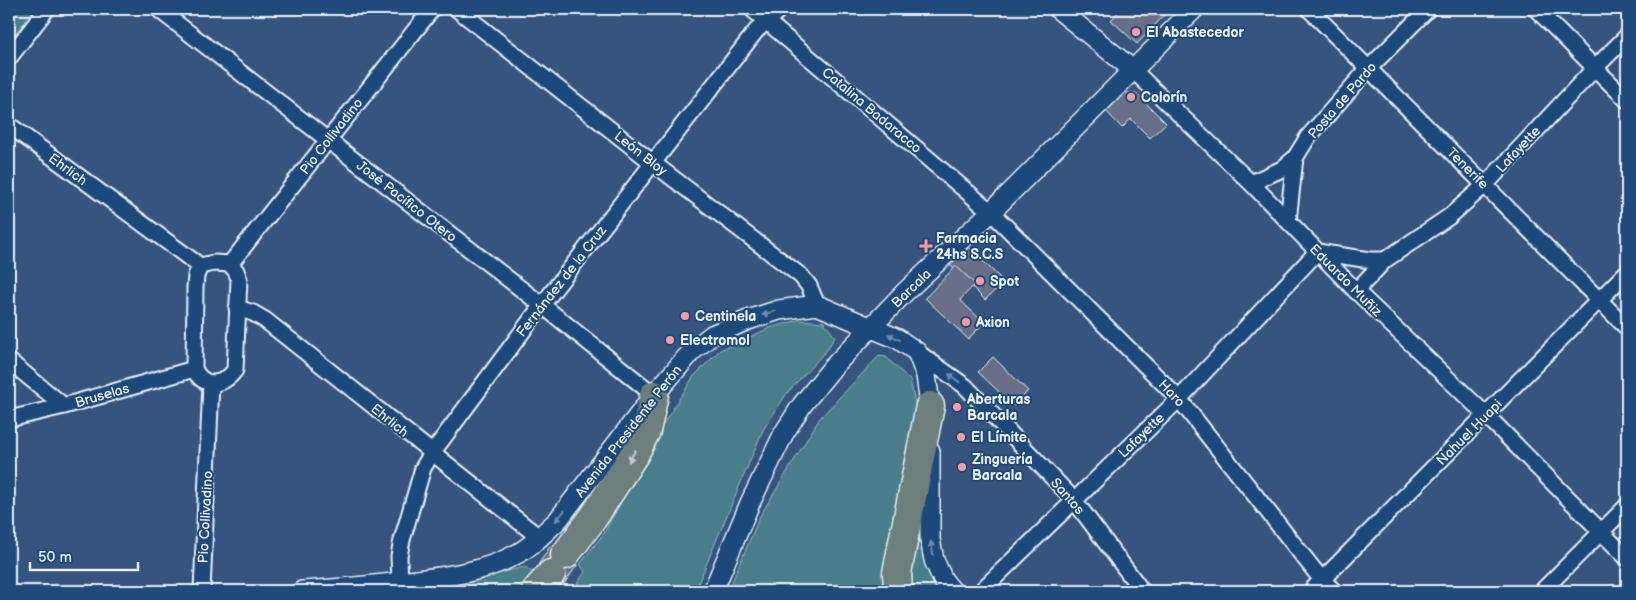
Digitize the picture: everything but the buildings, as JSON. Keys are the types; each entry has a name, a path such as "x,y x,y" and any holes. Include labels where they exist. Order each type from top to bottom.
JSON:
{"highway":[{"path":"551,574 593,518 634,452 646,431 654,395"},
{"path":"898,591 897,573 930,406"}],"street":[{"path":"9,58 47,9"},
{"name":"José Pacífico Otero","path":"158,9 542,305 654,395"},
{"name":"Pio Collivadino","path":"230,264 432,9"},
{"name":"León Bloy","path":"457,9 801,276 809,286 817,305"},
{"name":"Catalina Badaracco","path":"752,9 991,212"},
{"name":"Fernández de la Cruz","path":"400,583 399,556 402,540 422,468 542,305 756,31 780,9"},
{"name":"Eduardo Muñiz","path":"1058,9 1133,70 1252,183 1356,292 1486,414 1627,558"},
{"name":"Barcala","path":"713,591 750,503 792,420 833,367 904,293 991,212 1194,9"},
{"name":"Tenerife","path":"1309,9 1627,328"},
{"name":"Posta de Pardo","path":"1252,183 1282,170 1295,158 1308,137 1368,69 1428,9"},
{"path":"1536,9 1627,100"},
{"name":"Lafayette","path":"1356,292 1386,260 1450,216 1485,185 1627,36"},
{"name":"Ehrlich","path":"9,125 200,266"},
{"path":"1288,221 1295,158"},
{"name":"Haro","path":"991,212 1179,399 1322,580 1334,591"},
{"path":"1317,252 1370,260 1386,260"},
{"name":"Lafayette","path":"981,591 1179,399 1317,252"},
{"path":"214,263 230,264 239,278 235,370 229,379 211,383 197,376 194,369 195,281 200,266 214,263"},
{"name":"Nahuel Huapi","path":"1311,591 1627,272"},
{"path":"817,305 898,339 917,352 924,365 930,406 930,539 934,560 952,591"},
{"name":"Avenida Presidente Perón","path":"302,591 400,583 451,576 486,568 514,556 540,538 558,520 654,395 692,351 712,335 748,320 779,310 817,305"},
{"name":"Ehrlich","path":"237,308 266,320 540,538"},
{"name":"Santos","path":"917,352 965,386 1074,500 1142,591"},
{"path":"9,361 64,406"},
{"name":"Bruselas","path":"9,419 64,406 194,369"},
{"name":"Pio Collivadino","path":"202,591 211,383"},
{"path":"1542,591 1627,506"}],"green space":[{"path":"9,9 34,9 9,42"},
{"path":"799,320 824,322 835,337 826,351 787,393 763,430 695,591 572,591 585,572 580,564 604,533 665,421 694,376 720,350 770,328"},
{"path":"879,356 886,357 910,380 919,421 889,591 728,591 760,516 820,418"},
{"path":"922,488 941,591 908,591"},
{"path":"525,567 534,573 516,591 406,591 431,589"}],"place":[{"name":"El Abastecedor","path":"1136,32"},
{"name":"Colorín","path":"1131,97"},
{"name":"Farmacia 24hs S.C.S","path":"926,246"},
{"name":"Spot","path":"980,281"},
{"name":"Centinela","path":"685,316"},
{"name":"Axion","path":"966,322"},
{"name":"Electromol","path":"670,340"},
{"name":"Aberturas Barcala","path":"957,407"},
{"name":"El Límite","path":"961,437"},
{"name":"Zinguería Barcala","path":"962,467"}]}
